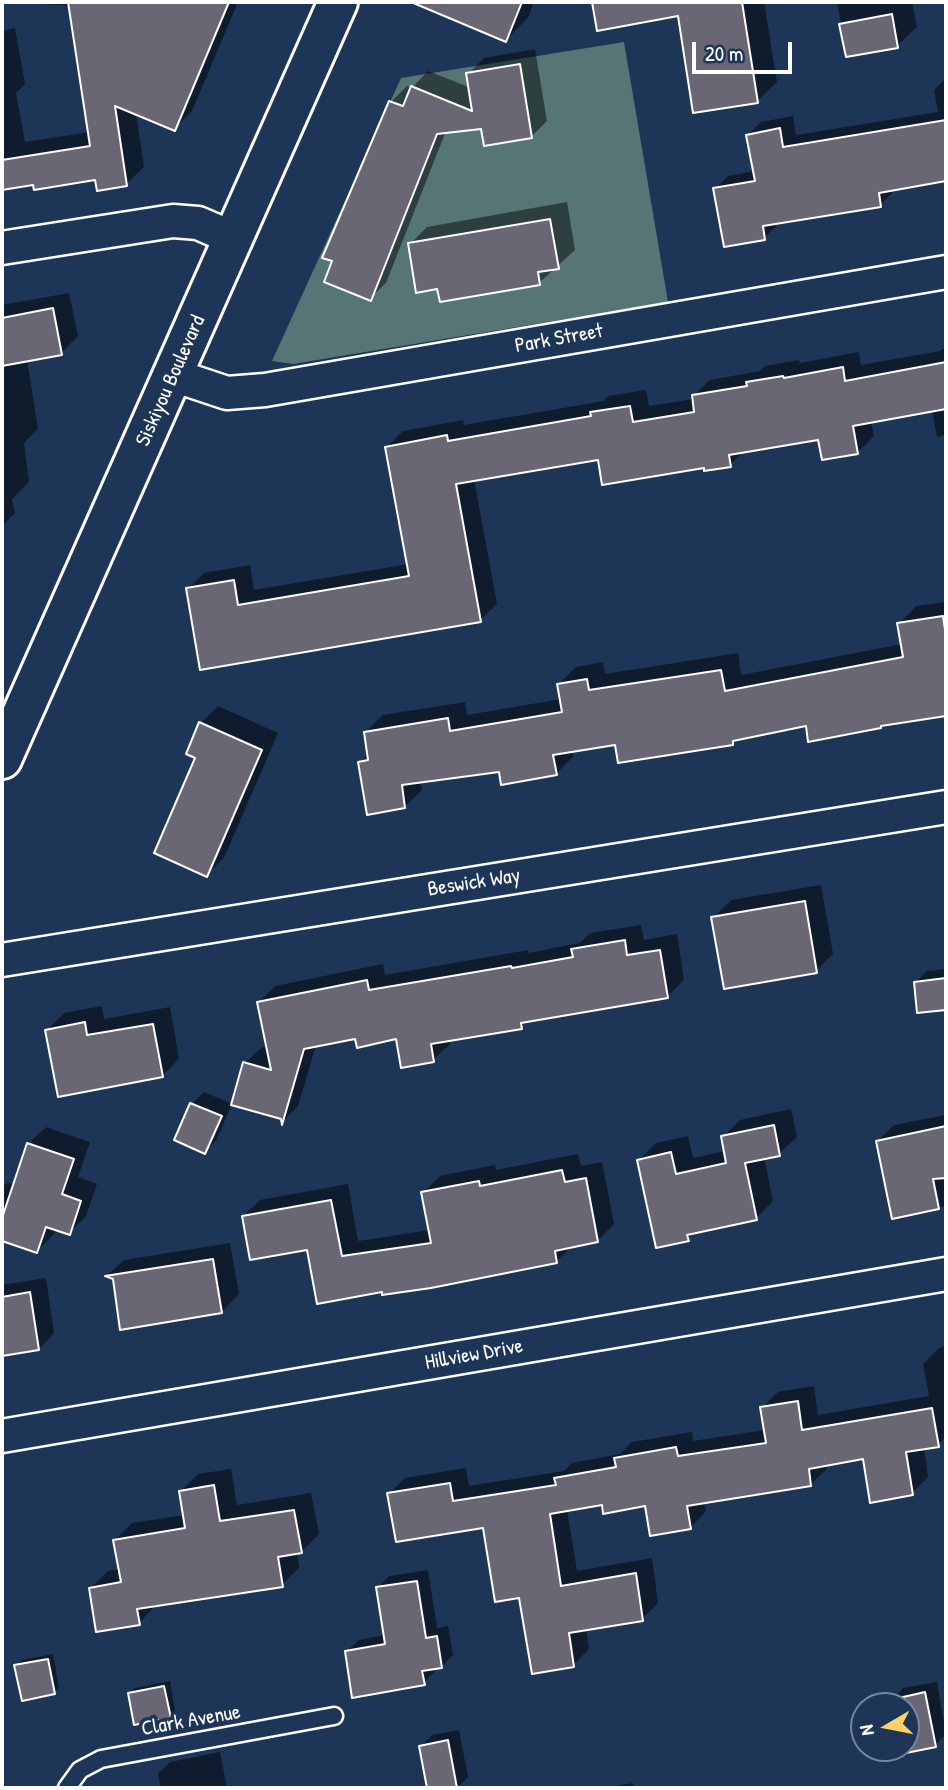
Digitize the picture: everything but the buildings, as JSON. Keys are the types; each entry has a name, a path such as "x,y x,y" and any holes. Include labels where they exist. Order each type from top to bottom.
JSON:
{"main road":[{"name":"Siskiyou Boulevard","path":"2,760 338,2"}],"street":[{"path":"2,248 173,220 198,223 233,238"},
{"name":"Park Street","path":"173,375 227,393 265,390 946,272"},
{"name":"Beswick Way","path":"2,960 946,807"},
{"name":"Hillview Drive","path":"2,1436 946,1274"}],"lane":[{"name":"Clark Avenue","path":"67,1788 80,1770 101,1759 334,1716"}],"green space":[{"path":"624,42 668,302 293,364 272,361 401,78"}]}
